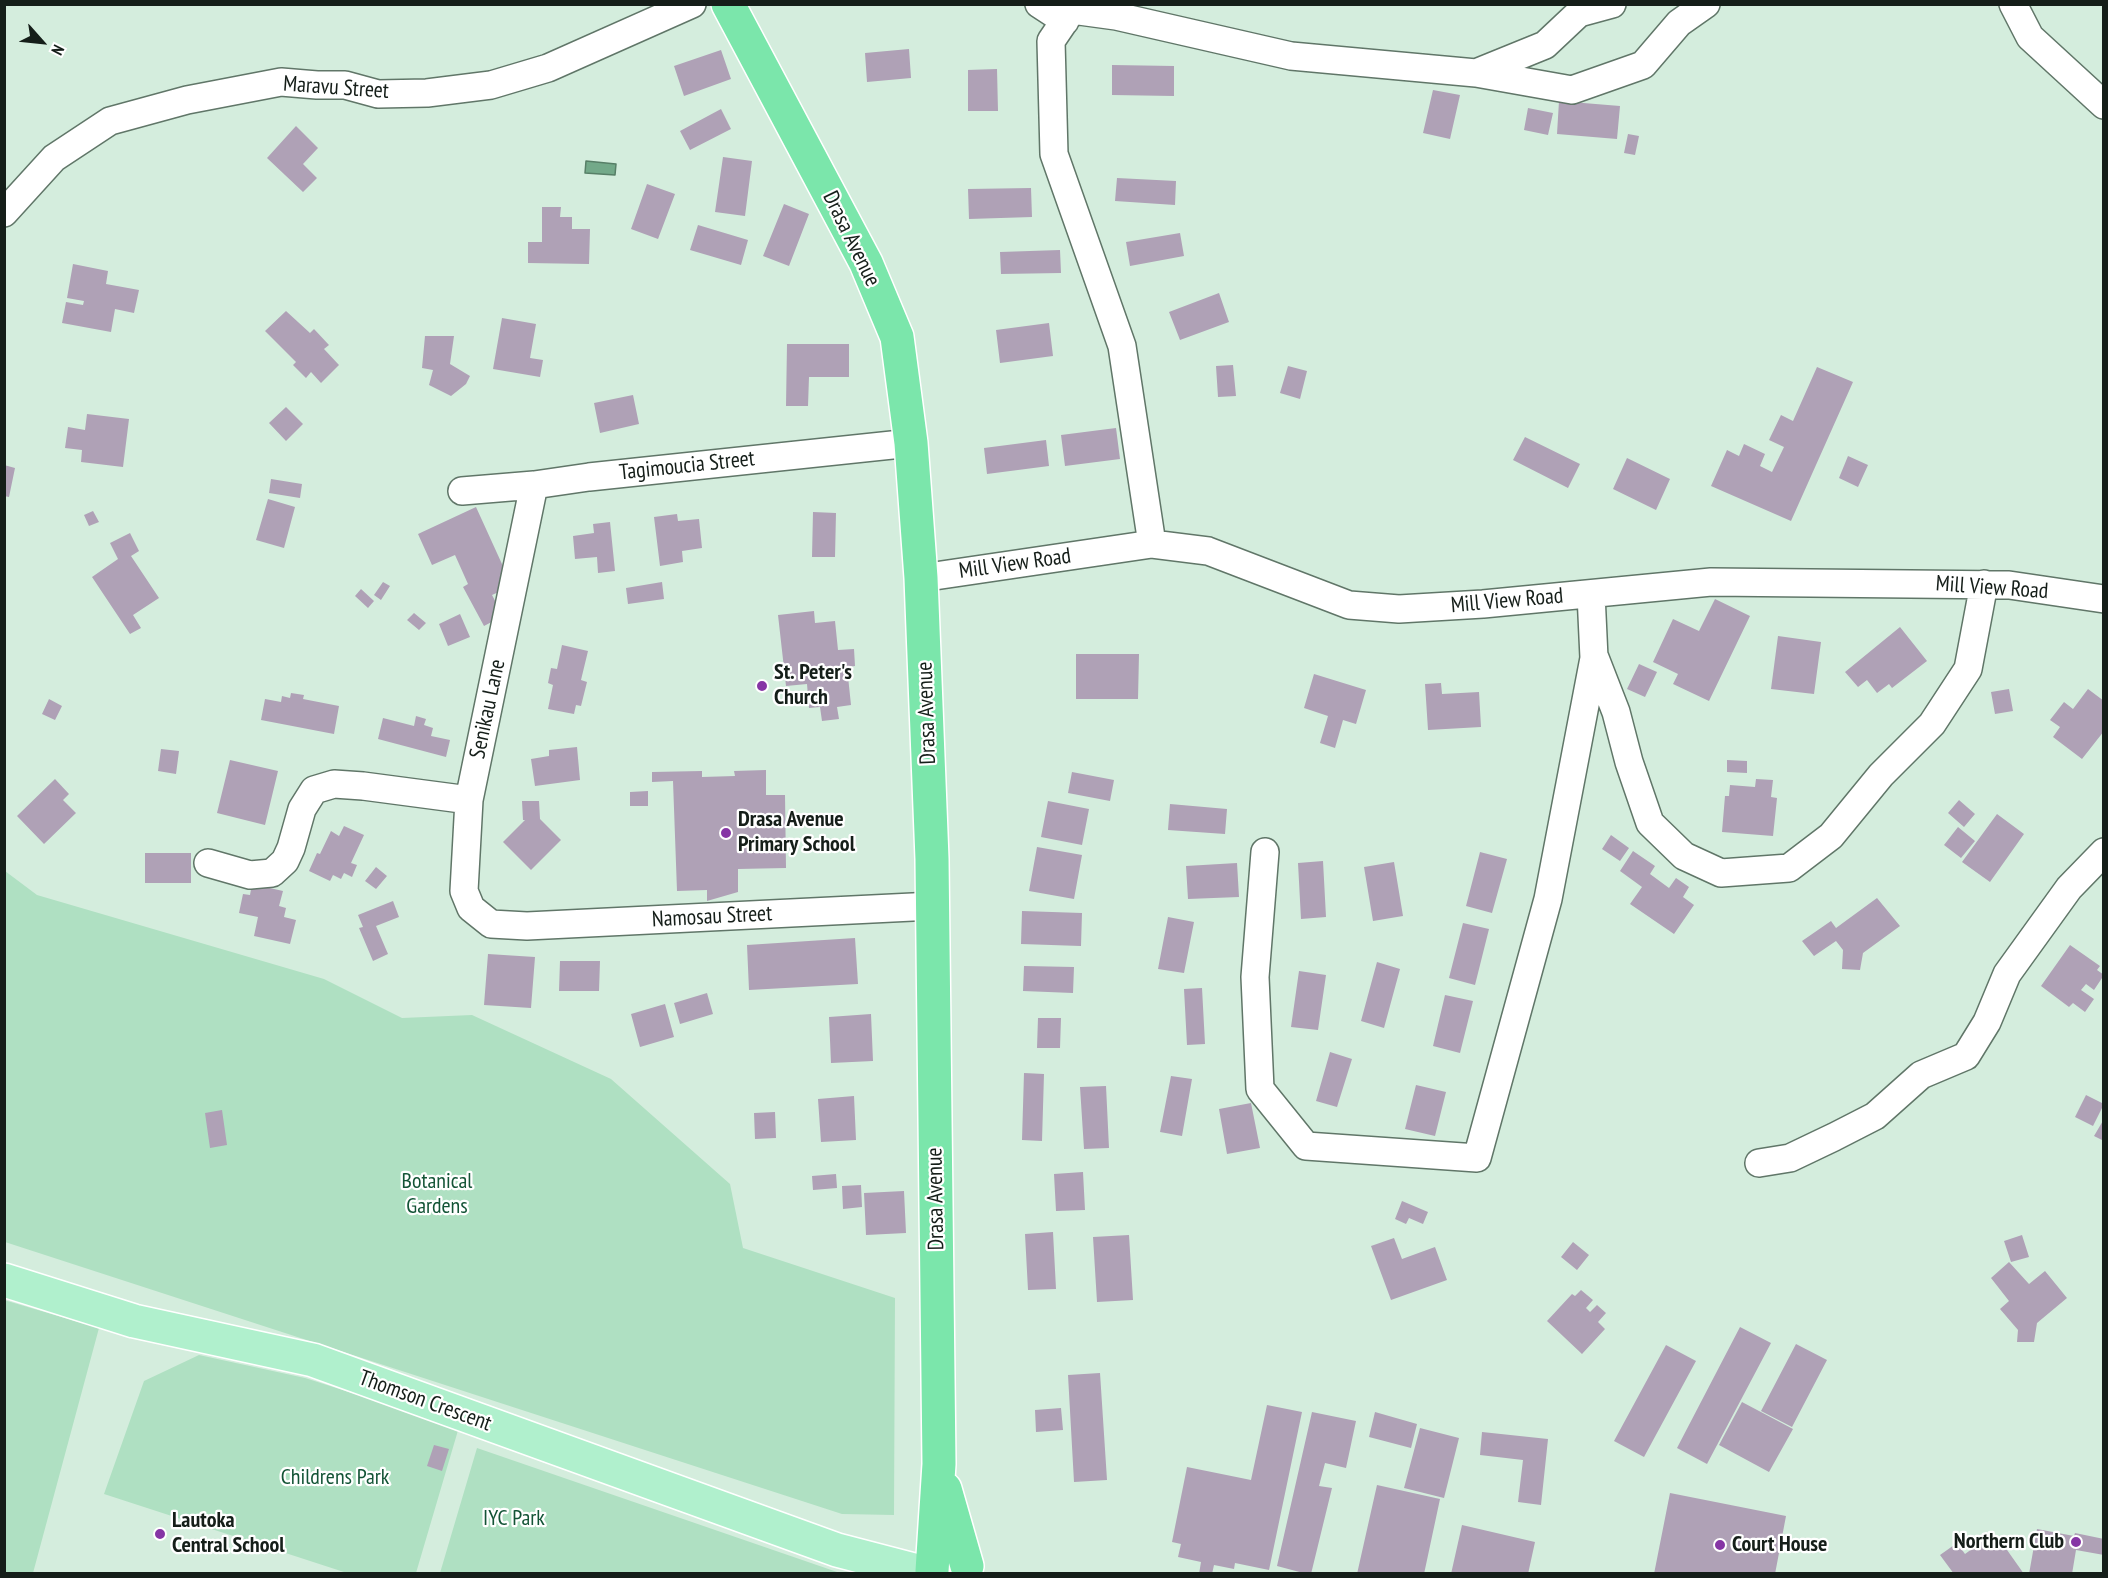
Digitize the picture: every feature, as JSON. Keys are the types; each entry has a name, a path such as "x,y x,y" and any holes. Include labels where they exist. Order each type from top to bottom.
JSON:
{"highway":[{"name":"Drasa Avenue","path":"728,4 866,263 897,337 911,443 921,578 933,906 939,1464 930,1573"},
{"name":"Drasa Avenue","path":"939,1464 971,1570"},
{"path":"930,1573 949,1563 958,1563 971,1570"}],"main road":[{"name":"Thomson Crescent","path":"4,1280 134,1321 313,1360 837,1550 930,1573"},
{"name":"Thomson Crescent","path":"837,1550 872,1574"}],"street":[{"name":"Maravu Street","path":"4,213 54,158 110,121 187,100 281,81 345,85 378,94 427,93 491,85 548,68 692,4"},
{"path":"1039,4 1065,21"},
{"path":"1476,73 1545,45 1577,9 1612,4"},
{"path":"1152,544 1122,346 1054,154 1051,41 1072,10 1116,16 1291,56 1476,73 1572,90 1643,65 1679,23 1706,4"},
{"path":"2013,4 2030,37 2103,105"},
{"name":"Tagimoucia Street","path":"462,491 911,443"},
{"name":"Senikau Lane","path":"491,924 471,908 464,891 469,800 534,485"},
{"name":"Mill View Road","path":"921,578 1152,544 1209,551 1349,605 1400,609 1483,604 1712,582 2010,585 2103,599"},
{"path":"1594,658 1616,712 1629,762 1650,823 1684,856 1721,873 1789,868 1831,836 1881,775 1932,724 1968,669 1984,584"},
{"path":"1265,852 1255,977 1260,1089 1306,1146 1477,1158 1548,899 1594,658 1591,594"},
{"path":"208,863 250,875 272,873 285,861 302,808 314,790 334,784 469,800"},
{"path":"1759,1162 1790,1158 1834,1137 1875,1116 1921,1074 1966,1056 1987,1022 2007,974 2069,888 2103,852"},
{"name":"Namosau Street","path":"491,924 527,926 933,906"}],"green space":[{"name":"Botanical Gardens","path":"5,871 37,895 324,979 402,1018 472,1015 611,1079 730,1184 743,1248 895,1298 894,1515 842,1514 5,1242"},
{"path":"4,1300 99,1328 33,1573 5,1573"},
{"name":"Childrens Park","path":"199,1355 305,1378 459,1427 416,1573 347,1573 104,1494 144,1381"},
{"name":"IYC Park","path":"477,1448 840,1573 440,1573"}],"shaded area":[{"path":"586,161 616,164 615,175 585,173"}],"building":[{"path":"909,49 911,78 867,82 865,53"},
{"path":"721,50 731,79 684,96 674,66"},
{"path":"1112,65 1174,66 1174,96 1112,95"},
{"path":"997,69 998,111 968,111 968,70"},
{"path":"1433,90 1460,95 1450,139 1423,133"},
{"path":"1559,101 1620,106 1617,139 1557,134"},
{"path":"1528,108 1553,113 1548,135 1524,130"},
{"path":"721,109 731,129 690,150 680,131"},
{"path":"296,126 318,148 303,164 317,178 303,192 267,158"},
{"path":"1628,134 1639,136 1635,155 1624,153"},
{"path":"723,157 752,161 745,216 715,212"},
{"path":"1117,178 1176,181 1175,205 1115,201"},
{"path":"647,184 675,194 658,239 631,229"},
{"path":"1031,188 1032,217 969,219 968,189"},
{"path":"784,204 809,214 789,266 763,256"},
{"path":"542,207 561,207 560,217 572,217 572,229 590,229 589,264 528,263 528,242 542,242"},
{"path":"698,225 748,240 741,265 690,250"},
{"path":"1180,233 1184,256 1130,266 1126,242"},
{"path":"1060,250 1061,273 1001,274 1000,252"},
{"path":"73,264 108,271 106,284 139,290 134,313 115,309 111,332 62,323 66,302 83,305 84,301 67,298"},
{"path":"1219,293 1229,322 1180,340 1169,312"},
{"path":"286,311 310,333 314,329 329,345 324,349 339,365 321,383 311,372 306,378 293,365 296,362 265,331"},
{"path":"502,318 536,324 530,358 543,360 540,377 493,369"},
{"path":"1049,323 1053,356 1000,363 996,330"},
{"path":"425,336 454,336 450,364 470,376 466,384 451,396 429,385 433,370 422,368"},
{"path":"787,344 849,344 849,377 809,377 808,406 786,406"},
{"path":"1233,365 1236,396 1218,397 1216,366"},
{"path":"1288,366 1307,371 1300,399 1280,393"},
{"path":"1817,367 1853,382 1791,521 1711,486 1727,450 1739,456 1744,444 1765,454 1760,466 1772,472 1784,447 1769,440 1781,415 1793,421"},
{"path":"633,395 639,424 600,433 594,403"},
{"path":"286,407 303,424 286,441 269,423"},
{"path":"87,414 129,419 123,467 81,462 82,450 65,448 68,427 85,430"},
{"path":"1116,428 1120,459 1065,466 1061,435"},
{"path":"1525,437 1580,464 1568,488 1513,460"},
{"path":"1046,440 1049,466 987,474 984,448"},
{"path":"1848,456 1868,465 1858,487 1839,478"},
{"path":"1627,458 1670,479 1656,510 1613,489"},
{"path":"4,465 15,468 9,497 4,496"},
{"path":"271,479 302,484 300,498 269,493"},
{"path":"268,499 295,507 284,548 256,540"},
{"path":"476,507 512,586 492,595 503,616 484,626 463,587 468,584 455,555 432,565 418,534"},
{"path":"93,511 99,522 89,526 84,515"},
{"path":"813,512 836,513 835,557 812,557"},
{"path":"677,514 678,521 699,519 702,548 682,551 683,562 660,566 654,517"},
{"path":"610,522 615,571 598,573 597,557 575,559 573,536 594,533 593,524"},
{"path":"130,533 139,551 131,556 159,598 133,615 141,628 130,634 92,577 118,559 110,543"},
{"path":"383,582 390,586 381,600 374,595"},
{"path":"662,582 664,599 628,604 626,588"},
{"path":"361,589 374,601 368,608 355,596"},
{"path":"1715,599 1750,616 1709,701 1673,684 1678,674 1653,662 1673,619 1699,631"},
{"path":"814,611 815,623 835,621 838,650 854,649 855,666 847,667 851,705 837,707 839,719 822,721 820,707 809,708 807,684 786,686 778,615"},
{"path":"414,613 426,623 419,630 407,620"},
{"path":"460,614 470,637 448,646 439,624"},
{"path":"1900,627 1927,661 1892,688 1889,684 1877,693 1867,680 1858,687 1845,672"},
{"path":"1778,636 1821,642 1814,694 1771,689"},
{"path":"562,645 588,651 581,680 587,682 581,706 576,705 574,714 548,709 553,685 548,683 551,668 557,669"},
{"path":"1076,654 1139,654 1138,699 1076,699"},
{"path":"1639,664 1657,672 1645,697 1627,689"},
{"path":"1314,674 1366,690 1356,724 1343,720 1335,748 1320,743 1328,716 1304,708"},
{"path":"1441,683 1442,694 1479,692 1481,727 1428,730 1425,684"},
{"path":"2009,689 2013,711 1995,714 1991,692"},
{"path":"2088,689 2104,701 2104,731 2082,759 2053,737 2060,727 2050,720 2064,702 2073,709"},
{"path":"291,693 304,695 303,699 339,706 334,734 261,720 265,699 281,702 282,696 290,698"},
{"path":"49,699 62,706 55,720 42,714"},
{"path":"416,716 426,719 424,725 433,728 431,736 450,740 446,757 378,739 383,718 414,726"},
{"path":"577,747 580,780 535,786 531,759 549,756 549,750"},
{"path":"161,749 179,751 176,774 158,771"},
{"path":"230,760 278,771 265,825 217,813"},
{"path":"1727,760 1747,761 1747,773 1727,772"},
{"path":"766,770 766,795 785,795 786,868 738,869 738,892 707,901 707,890 677,891 673,781 652,782 652,772 702,771 702,777 735,776 734,771"},
{"path":"1072,772 1114,780 1110,801 1068,793"},
{"path":"55,779 69,794 63,800 76,813 44,844 17,816"},
{"path":"1756,779 1773,780 1771,797 1777,798 1773,836 1722,832 1725,796 1729,796 1730,785 1755,787"},
{"path":"648,791 648,806 630,806 630,792"},
{"path":"1959,800 1975,814 1964,827 1948,813"},
{"path":"522,801 539,801 540,819 561,840 531,870 503,842 525,820 523,820"},
{"path":"1048,801 1089,809 1082,845 1041,837"},
{"path":"1170,804 1227,809 1225,834 1168,830"},
{"path":"1997,814 2024,834 1990,882 1962,862"},
{"path":"344,826 364,835 351,863 357,865 352,877 344,873 341,879 333,875 330,881 309,871 331,831 339,836"},
{"path":"1958,827 1975,841 1961,858 1944,845"},
{"path":"1611,835 1629,848 1620,861 1602,849"},
{"path":"1037,847 1082,855 1074,899 1029,891"},
{"path":"1633,851 1655,866 1650,874 1669,888 1676,878 1689,887 1683,897 1694,905 1674,934 1630,904 1642,887 1620,871"},
{"path":"1480,852 1507,859 1492,913 1466,906"},
{"path":"145,853 191,853 191,883 145,883"},
{"path":"1323,861 1326,917 1301,919 1298,863"},
{"path":"1394,862 1403,916 1373,921 1364,867"},
{"path":"1237,863 1239,897 1188,899 1186,866"},
{"path":"376,867 387,876 376,889 365,881"},
{"path":"252,884 283,891 279,906 286,908 284,917 296,920 290,944 254,936 258,917 239,913 243,894 250,895"},
{"path":"1877,898 1900,926 1863,953 1860,970 1842,969 1843,950 1836,941 1814,956 1802,941 1831,921 1836,928"},
{"path":"393,901 399,917 376,926 388,954 373,961 359,928 363,927 358,915"},
{"path":"1022,911 1082,913 1081,946 1021,944"},
{"path":"1168,917 1194,922 1184,973 1158,969"},
{"path":"1463,923 1489,929 1475,985 1449,978"},
{"path":"855,938 858,984 749,990 747,945"},
{"path":"2070,945 2100,966 2097,970 2104,975 2094,990 2086,984 2081,990 2094,999 2085,1012 2073,1003 2069,1007 2041,986"},
{"path":"488,954 535,957 531,1008 484,1005"},
{"path":"560,961 600,961 599,991 559,991"},
{"path":"1377,962 1400,969 1384,1028 1361,1021"},
{"path":"1024,966 1074,967 1073,993 1023,991"},
{"path":"1299,971 1326,975 1318,1030 1291,1027"},
{"path":"1202,988 1205,1044 1187,1045 1184,989"},
{"path":"707,993 713,1014 680,1024 674,1003"},
{"path":"1445,995 1473,1001 1460,1053 1433,1046"},
{"path":"665,1004 674,1037 640,1047 631,1014"},
{"path":"871,1014 873,1061 831,1063 829,1017"},
{"path":"1038,1018 1061,1018 1060,1048 1037,1048"},
{"path":"1330,1052 1352,1059 1337,1107 1316,1101"},
{"path":"1024,1073 1044,1074 1042,1141 1022,1140"},
{"path":"1171,1076 1192,1079 1182,1136 1160,1132"},
{"path":"1416,1085 1446,1092 1435,1136 1405,1129"},
{"path":"1106,1086 1109,1148 1084,1149 1080,1087"},
{"path":"2086,1095 2104,1104 2093,1126 2075,1117"},
{"path":"854,1096 856,1140 821,1142 818,1099"},
{"path":"1251,1103 1260,1148 1227,1154 1219,1109"},
{"path":"222,1110 227,1145 210,1148 205,1113"},
{"path":"775,1112 776,1138 755,1139 754,1113"},
{"path":"2104,1119 2104,1141 2094,1136"},
{"path":"1083,1172 1085,1210 1056,1211 1054,1174"},
{"path":"836,1174 837,1188 813,1190 812,1176"},
{"path":"861,1185 862,1207 843,1209 842,1186"},
{"path":"904,1191 906,1233 866,1235 864,1193"},
{"path":"1402,1201 1428,1212 1423,1224 1409,1218 1406,1224 1395,1219"},
{"path":"1053,1232 1056,1289 1028,1290 1025,1234"},
{"path":"1129,1235 1133,1300 1097,1302 1093,1237"},
{"path":"2022,1235 2029,1257 2011,1262 2004,1241"},
{"path":"1394,1238 1402,1259 1435,1247 1447,1280 1391,1300 1371,1246"},
{"path":"1573,1242 1589,1255 1577,1270 1561,1257"},
{"path":"2009,1262 2029,1284 2045,1271 2067,1298 2037,1323 2034,1342 2017,1342 2018,1330 2000,1309 2009,1301 1991,1278"},
{"path":"1581,1290 1593,1300 1586,1308 1590,1312 1597,1305 1606,1313 1598,1322 1605,1329 1582,1354 1547,1321 1572,1294 1575,1296"},
{"path":"1740,1327 1771,1343 1707,1464 1677,1448"},
{"path":"1796,1344 1827,1360 1792,1427 1761,1411"},
{"path":"1666,1345 1696,1361 1644,1457 1614,1441"},
{"path":"1100,1373 1107,1480 1074,1482 1068,1375"},
{"path":"1742,1402 1793,1429 1769,1472 1719,1445"},
{"path":"1267,1405 1302,1412 1269,1570 1235,1563 1234,1569 1214,1565 1212,1574 1199,1574 1201,1562 1178,1557 1181,1544 1172,1542 1187,1467 1251,1480"},
{"path":"1061,1408 1063,1430 1036,1432 1035,1410"},
{"path":"1312,1412 1356,1421 1346,1468 1325,1463 1319,1486 1332,1488 1311,1574 1307,1574 1277,1566"},
{"path":"1375,1412 1417,1424 1411,1448 1369,1437"},
{"path":"1420,1428 1459,1438 1444,1498 1404,1488"},
{"path":"1482,1432 1548,1439 1541,1505 1518,1502 1523,1460 1480,1455"},
{"path":"434,1445 449,1449 442,1471 427,1466"},
{"path":"1377,1485 1440,1499 1424,1574 1357,1574"},
{"name":"Court House","path":"1670,1493 1786,1516 1775,1574 1654,1574"},
{"path":"1462,1525 1535,1542 1528,1574 1451,1574"},
{"path":"2037,1529 2104,1539 2104,1555 2076,1550 2072,1574 2029,1574"},
{"path":"1987,1538 1993,1546 2000,1540 2024,1574 1954,1574 1940,1555 1957,1543 1965,1554"}],"place":[{"name":"St. Peter's Church","path":"762,686"},
{"name":"Drasa Avenue Primary School","path":"726,833"},
{"name":"Lautoka Central School","path":"160,1534"},
{"name":"Northern Club","path":"2076,1542"},
{"name":"Court House","path":"1720,1545"}]}
